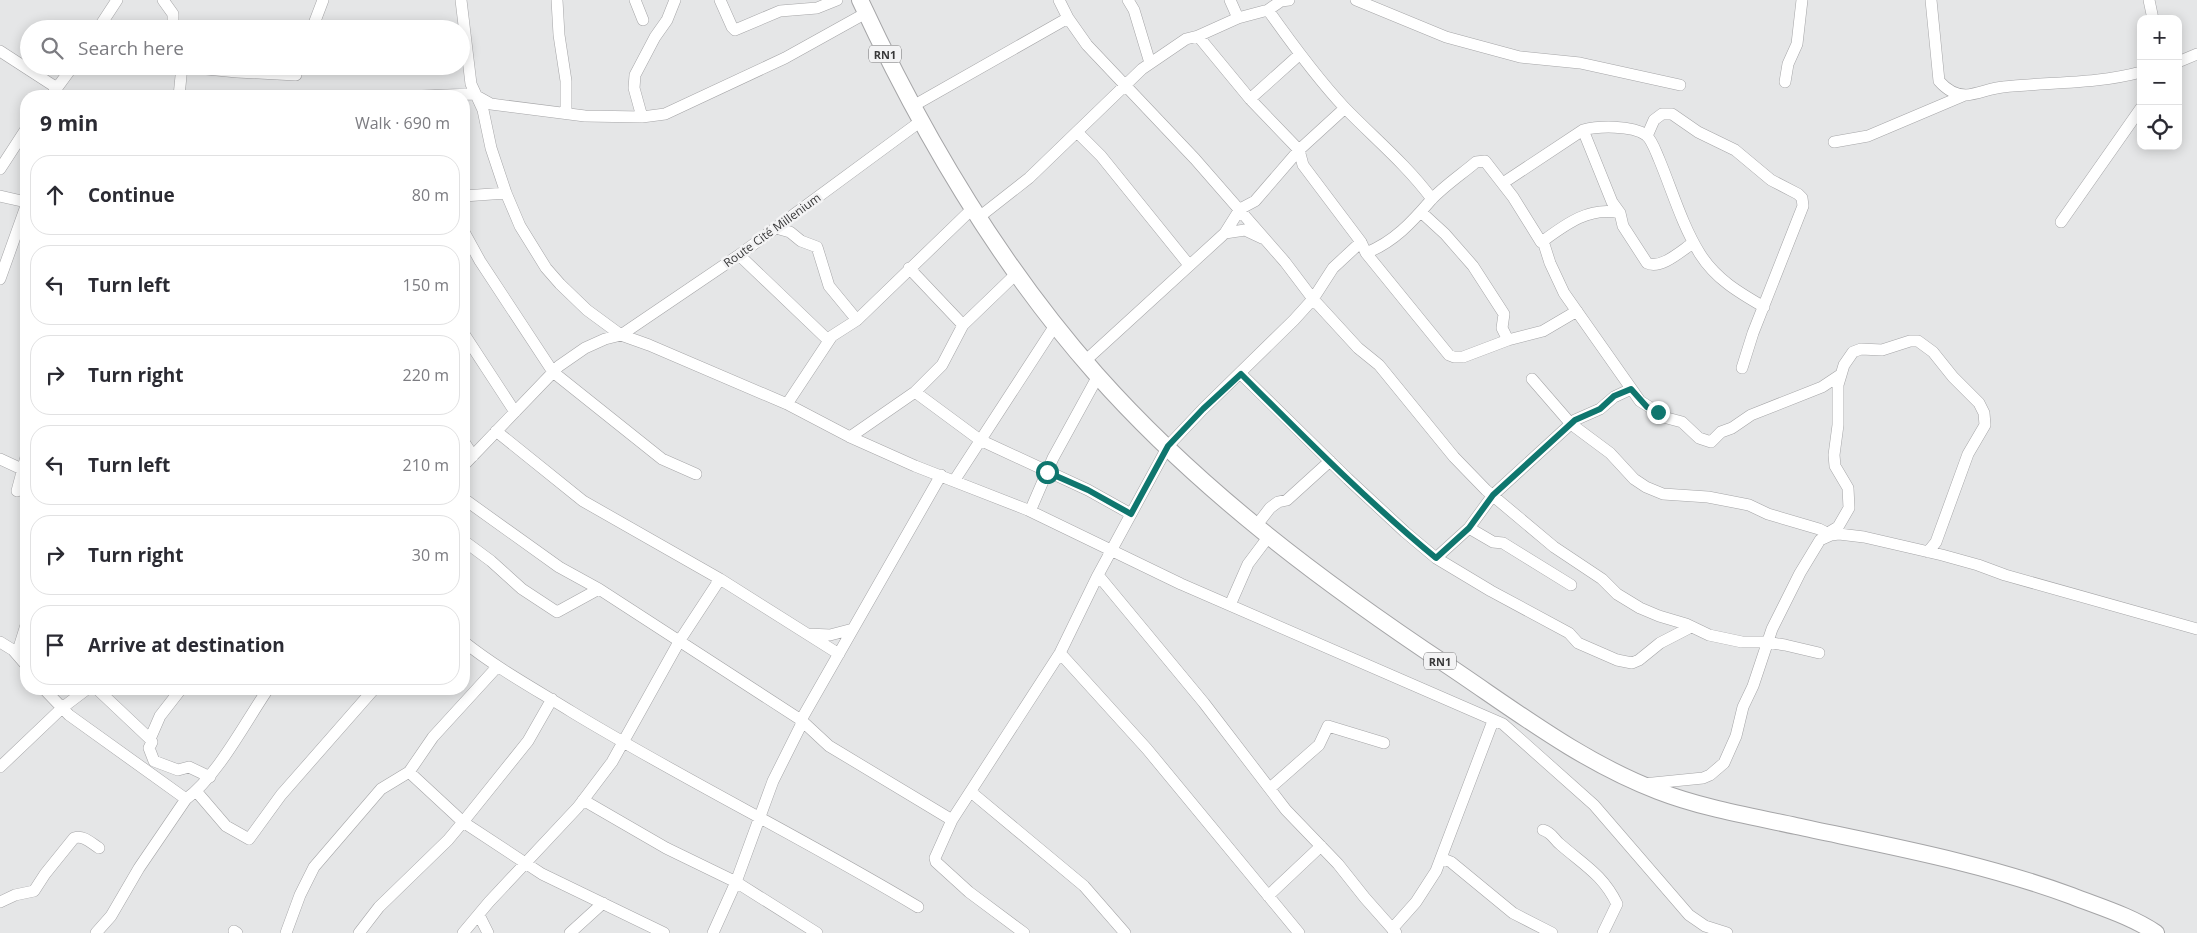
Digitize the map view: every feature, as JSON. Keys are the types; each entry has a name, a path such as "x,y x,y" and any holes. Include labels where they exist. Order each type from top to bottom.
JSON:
{"highway":[{"name":"RN1","path":"863,6 921,122 975,214 1017,273 1098,376 1137,418 1262,531 1503,719 1658,791 1727,812 1995,871 2107,910 2144,925 2156,933"}],"street":[{"path":"104,20 117,0"},
{"path":"163,0 173,14 173,20"},
{"path":"315,20 323,0"},
{"path":"461,0 463,20"},
{"path":"557,0 559,35 566,81 566,113"},
{"path":"635,0 642,20"},
{"path":"642,117 634,88 635,75 655,37 667,20 674,0"},
{"path":"720,0 735,30 780,11 817,8 837,0"},
{"path":"1059,0 1083,41 1240,209 1313,299 1358,348 1379,365 1454,457 1493,495 1554,547 1602,579 1617,594 1632,604 1709,635 1753,644 1766,642 1819,653"},
{"path":"1141,0 1131,5 1150,64"},
{"path":"1230,0 1238,18"},
{"path":"787,404 828,340 841,329 857,320 909,268 975,214 1028,178 1125,84 1186,39 1198,36 1238,18 1268,10 1281,2 1290,0"},
{"path":"1356,0 1446,37 1520,57 1580,63 1680,85"},
{"path":"1785,82 1788,64 1797,44 1802,0"},
{"path":"1931,0 1939,81 1950,90 1965,95"},
{"path":"2149,0 2152,15"},
{"path":"470,94 476,95 491,104 586,116 642,117 665,114 785,58 863,6"},
{"path":"1268,10 1299,55 1345,108 1402,163 1432,199"},
{"path":"913,106 1068,18"},
{"path":"1198,36 1250,99 1299,150 1303,165 1363,247 1448,355 1463,357 1508,340 1544,331 1576,311"},
{"path":"0,52 20,67"},
{"path":"2182,60 2197,54"},
{"path":"1250,99 1299,55"},
{"path":"1834,142 1868,136 1965,95 2002,87 2054,84 2137,73"},
{"path":"31,75 51,90"},
{"path":"55,90 66,75"},
{"path":"179,90 180,75"},
{"path":"468,75 483,110 491,148 506,193 520,226 546,268 573,298 620,335 649,345 787,404 915,466 1028,510 1181,584 1503,719 1594,805 1681,906 1696,927 1727,933"},
{"path":"1085,361 1225,233 1240,209 1255,201 1299,150 1345,108"},
{"path":"1647,136 1654,120 1662,114 1672,114 1698,132 1735,150 1771,180 1796,192 1802,198 1803,206 1742,368"},
{"path":"2062,222 2137,114"},
{"name":"Route Cité Millenium","path":"470,459 553,372 568,359 585,348 620,335 739,255 921,122"},
{"path":"1502,183 1583,130 1595,126 1622,128 1647,136 1670,184 1694,243 1718,277 1729,286 1764,306"},
{"path":"1583,130 1612,202 1620,214 1623,226 1636,249 1650,265 1660,264 1694,243"},
{"path":"1077,132 1101,156 1189,265"},
{"path":"0,169 20,138"},
{"path":"1024,933 969,892 936,862 935,858 952,820 1060,652 1098,575 1168,446 1313,299 1333,268 1363,247 1389,242 1432,199 1480,161 1487,163 1541,242 1543,241 1557,279 1576,311 1631,389 1647,407 1667,418 1682,422 1699,438 1712,442 1721,432 1732,428 1751,415 1822,387 1840,375"},
{"path":"470,196 506,193"},
{"path":"0,196 20,201"},
{"path":"1543,241 1570,222 1585,215 1608,211 1620,214"},
{"path":"1421,212 1445,234 1473,266 1504,314 1502,328 1508,340"},
{"path":"0,279 20,223"},
{"path":"776,228 790,232 801,241 817,246 829,286 857,320"},
{"path":"1225,233 1245,230 1267,241"},
{"path":"470,242 553,372 662,459 696,474"},
{"path":"739,255 828,340"},
{"path":"909,268 962,325"},
{"path":"850,436 914,392 942,365 962,325 1017,273"},
{"path":"954,481 1056,324"},
{"path":"1643,784 1703,778 1710,775 1724,763 1736,736 1741,713 1754,686 1766,642 1800,572 1816,544 1838,527 1849,508 1846,482 1834,462 1840,375 1851,354 1856,350 1882,350 1910,341 1918,341 1933,352 1983,408 1985,425 1968,454 1936,542 1928,552"},
{"path":"470,343 515,412"},
{"path":"1241,374 1330,462 1405,532 1436,558 1460,574 1569,634 1578,643 1626,663 1636,662 1660,643 1692,627"},
{"path":"1028,510 1031,509 1052,458 1098,376"},
{"path":"1532,379 1571,424 1610,453 1634,479 1656,491 1675,495 1708,497 1744,504 1776,517 1830,534 1864,537 1928,552 2197,629"},
{"path":"1822,387 1838,398"},
{"path":"1436,558 1469,528 1493,495 1571,424 1581,416 1600,409 1614,396 1631,389"},
{"path":"914,392 980,440 1088,490 1131,514"},
{"path":"496,432 583,501 720,580 839,654"},
{"path":"470,451 473,456"},
{"path":"0,460 20,468"},
{"path":"1230,605 1270,508 1278,502 1288,500 1330,462"},
{"path":"713,933 762,817 773,781 801,726 801,720 941,475"},
{"path":"17,491 20,482"},
{"path":"470,503 559,567 599,589 654,626 680,640 706,660 801,720 829,746 952,820"},
{"path":"1469,528 1493,542 1503,543 1571,585"},
{"path":"470,545 491,561 522,589 557,612 599,589"},
{"path":"1098,575 1204,703 1298,823 1338,864 1394,931 1436,871 1455,816 1503,719"},
{"path":"463,933 583,800 612,762 680,640 720,580"},
{"path":"804,634 830,635 853,629"},
{"path":"0,642 20,658"},
{"path":"17,654 20,644"},
{"path":"470,647 497,667 658,763 762,817 918,907"},
{"path":"1060,652 1146,749 1299,933"},
{"path":"286,933 300,895 314,867 381,789 409,772 433,737 497,667"},
{"path":"50,695 91,732 186,799"},
{"path":"0,767 62,708 79,695"},
{"path":"103,695 150,739"},
{"path":"176,695 160,716 150,739 152,742 149,748 154,761 178,770 189,767 210,777"},
{"path":"100,932 125,896 139,868 186,799 196,792 210,777 262,695"},
{"path":"196,792 226,826 249,839 281,795 369,695"},
{"path":"359,933 379,906 463,822 520,752 552,699"},
{"path":"1270,788 1319,745 1328,726 1384,744"},
{"path":"409,772 463,822 551,879 664,933"},
{"path":"971,792 1084,886 1125,933"},
{"path":"583,800 666,848 736,882 817,933"},
{"path":"1544,830 1552,834 1561,846 1596,872 1612,894 1617,904 1603,933"},
{"path":"0,902 15,895 34,891 74,838 84,838 99,848"},
{"path":"1268,896 1320,846"},
{"path":"1441,858 1450,862 1513,913 1552,933"},
{"path":"570,933 603,904"},
{"path":"479,915 488,933"}],"route":[{"path":"1047,472 1088,490 1131,514 1168,446 1203,409 1241,374 1348,479 1436,558 1469,528 1493,495 1581,416 1600,409 1614,396 1631,389 1647,407 1658,412"}]}
